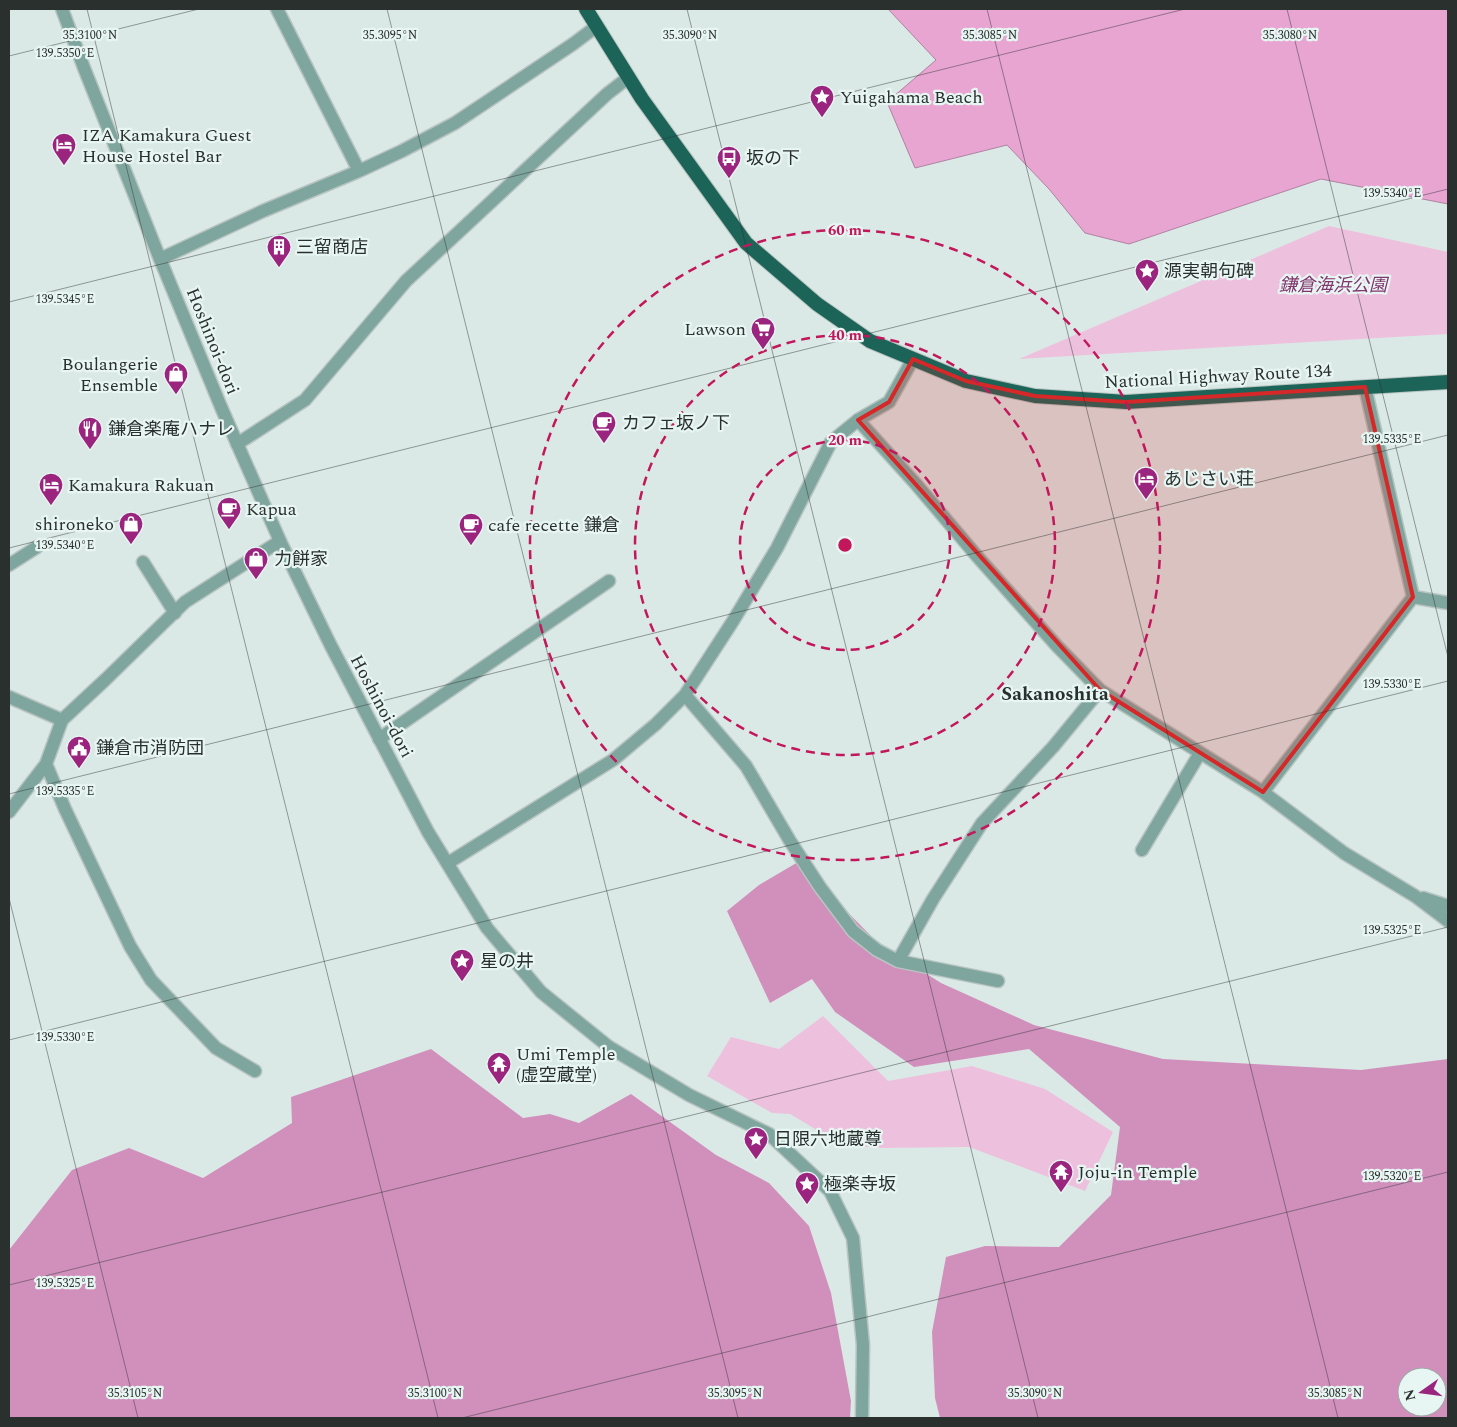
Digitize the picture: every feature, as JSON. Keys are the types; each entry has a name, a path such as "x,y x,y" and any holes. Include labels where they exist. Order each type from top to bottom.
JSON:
{"highway":[{"name":"National Highway Route 134","path":"586,9 642,99 746,243 817,304 870,341 966,381 1035,396 1126,402 1448,382"}],"street":[{"name":"Hoshinoi-dori","path":"62,9 160,259 237,444 280,541 326,637 428,832 487,928 542,992 609,1047 689,1095 769,1134 830,1191 854,1238 863,1345 862,1418"},
{"path":"277,9 359,171"},
{"path":"160,259 263,211 359,171 455,122 550,60 597,26"},
{"path":"237,444 304,400 406,281 607,94 629,77"},
{"path":"448,863 612,760 656,724 685,695 777,548 831,442 858,420 889,402 913,359"},
{"path":"1365,387 1413,597"},
{"path":"858,420 1057,646 1100,690 1263,792 1344,853 1416,896 1448,921"},
{"path":"9,812 46,764 62,720 185,602 280,541"},
{"path":"9,565 37,547"},
{"path":"143,562 174,613"},
{"path":"379,739 609,581"},
{"path":"1413,597 1448,603"},
{"path":"1263,792 1413,597"},
{"path":"898,961 933,899 982,823 1053,747 1100,690"},
{"path":"685,695 746,766 790,841 820,887 853,931 877,950 898,961 998,981"},
{"path":"9,697 62,720"},
{"path":"1142,850 1200,752"},
{"path":"46,764 65,809 130,946 151,980 216,1048 255,1071"},
{"path":"1416,896 1448,906"}],"highlighted area":[{"path":"913,359 966,381 1035,396 1126,402 1365,387 1413,597 1263,792 1100,690 858,420 889,402"}],"green space":[{"name":"鎌倉海浜公園","path":"1329,226 1448,252 1448,334 1019,359"},
{"path":"823,1016 888,1081 972,1066 1045,1089 1113,1132 1085,1191 969,1147 881,1148 842,1145 790,1114 772,1113 707,1076 731,1037 779,1049"}],"shaded area":[{"path":"888,9 1448,9 1448,204 1321,179 1129,244 1085,233 1049,189 1007,145 915,168 887,102 936,60"},
{"path":"798,862 878,943 941,983 1034,1025 1163,1059 1361,1070 1448,1059 1448,1418 940,1418 935,1398 932,1332 946,1257 985,1246 1059,1247 1111,1195 1120,1127 1029,1049 914,1067 835,1012 812,979 770,1003 727,911 759,885"},
{"path":"431,1049 523,1118 550,1114 579,1123 631,1094 716,1155 769,1183 809,1226 831,1293 851,1401 850,1418 9,1418 9,1250 72,1170 129,1148 203,1178 292,1123 291,1097"}],"place":[{"name":"Yuigahama Beach","path":"822,118"},
{"name":"IZA Kamakura Guest House Hostel Bar","path":"64,166"},
{"name":"坂の下","path":"729,179"},
{"name":"三留商店","path":"279,268"},
{"name":"源実朝句碑","path":"1147,292"},
{"name":"Lawson","path":"763,350"},
{"name":"Boulangerie Ensemble","path":"176,395"},
{"name":"カフェ坂ノ下","path":"604,444"},
{"name":"鎌倉楽庵ハナレ","path":"90,450"},
{"name":"あじさい荘","path":"1146,500"},
{"name":"Kamakura Rakuan","path":"51,506"},
{"name":"Kapua","path":"229,530"},
{"name":"shironeko","path":"131,545"},
{"name":"cafe recette 鎌倉","path":"471,546"},
{"name":"力餅家","path":"256,580"},
{"name":"鎌倉市消防団","path":"79,769"},
{"name":"星の井","path":"462,982"},
{"name":"Umi Temple (虚空蔵堂)","path":"499,1085"},
{"name":"日限六地蔵尊","path":"756,1160"},
{"name":"Joju-in Temple","path":"1061,1193"},
{"name":"極楽寺坂","path":"807,1205"}],"district":[{"name":"Sakanoshita","path":"1055,693"}]}
